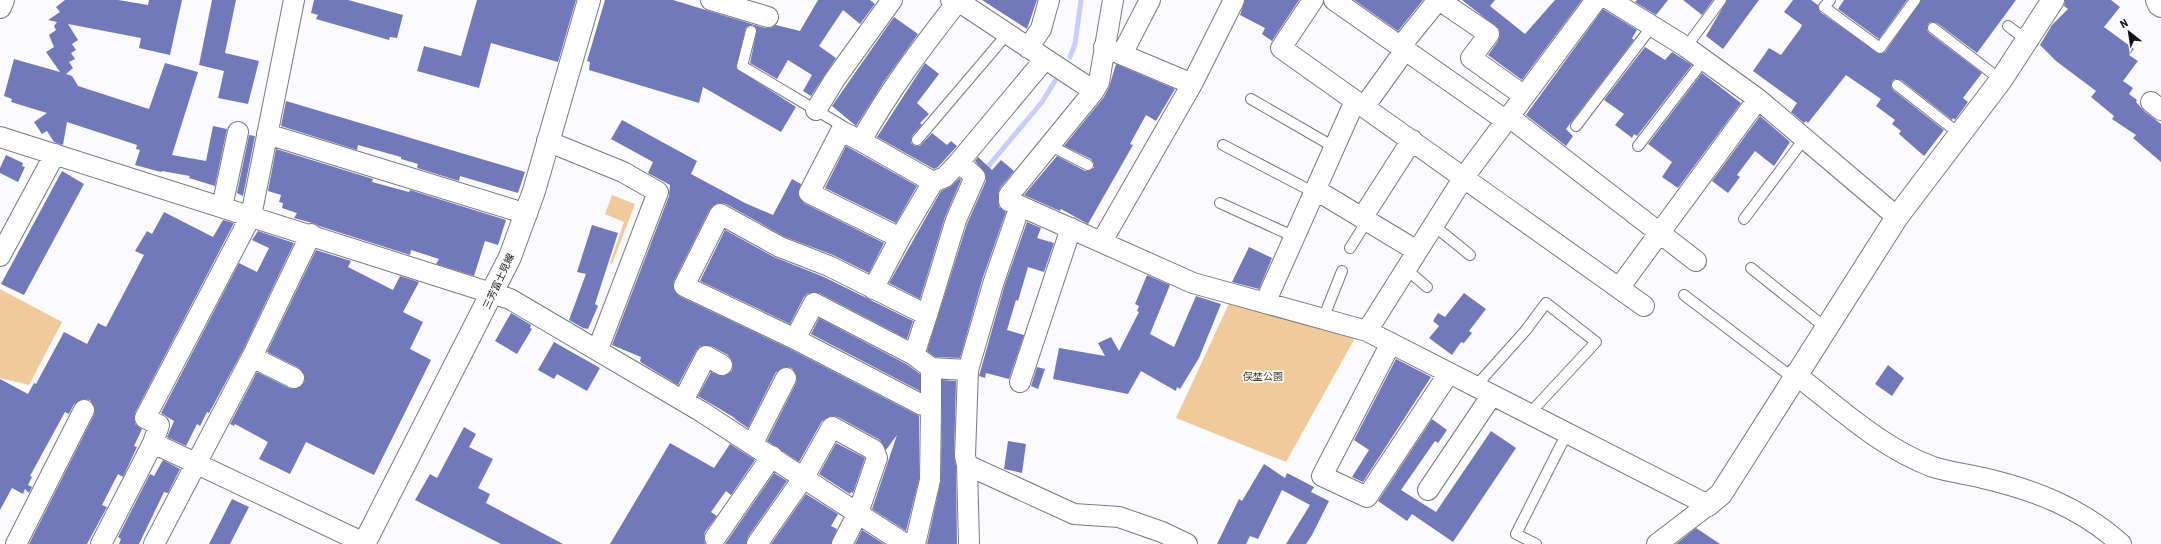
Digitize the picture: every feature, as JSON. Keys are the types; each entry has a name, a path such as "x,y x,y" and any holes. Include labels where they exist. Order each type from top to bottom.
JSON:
{"street":[{"path":"0,7 3,0"},
{"path":"101,544 153,443 159,425 144,418 251,216 294,0"},
{"name":"三芳富士見線","path":"364,544 494,292 527,214 589,0"},
{"path":"713,0 768,17"},
{"path":"816,110 835,79 892,0"},
{"path":"874,289 900,238 933,182 945,177 959,162 1036,53 1049,0"},
{"path":"1113,0 1099,82 1094,91 1009,195 1009,201 1102,241 1193,283 1367,331 1708,505"},
{"path":"1122,54 1150,0"},
{"path":"1102,241 1192,84 1234,0"},
{"path":"1313,0 1281,48 1644,306"},
{"path":"1334,0 1507,118 1696,261"},
{"path":"1265,303 1334,147 1360,104 1439,0 1488,34 1471,58 1524,95"},
{"path":"1367,331 1464,177 1596,0"},
{"path":"1657,544 1720,494 1794,376 1898,217 2001,80 2028,41 2053,0"},
{"path":"2156,0 2158,5 2161,7"},
{"path":"861,141 882,103 955,1 1008,33 1094,91"},
{"path":"1620,2 1758,99 1898,217"},
{"path":"1104,47 1192,84"},
{"path":"1619,288 1758,99"},
{"path":"900,238 809,192 841,131 933,182"},
{"path":"222,207 238,132"},
{"path":"267,134 527,214"},
{"path":"0,137 494,292 510,299 598,349 753,443 905,544"},
{"path":"1364,220 1412,140"},
{"path":"547,141 623,172 658,192 598,349"},
{"path":"0,256 54,154"},
{"path":"914,356 956,220 975,177 959,162"},
{"path":"1315,191 1417,251"},
{"path":"969,544 968,466 966,456 968,370 994,281 1020,206"},
{"path":"927,315 829,266 780,247 720,214 684,286 795,339 922,405 931,404"},
{"path":"1020,382 1071,228"},
{"path":"154,544 252,356 311,234"},
{"path":"795,339 814,303 914,356 931,368 968,370"},
{"path":"1391,343 1322,476 1367,497 1448,373"},
{"path":"252,356 294,378"},
{"path":"683,400 706,356 722,366"},
{"path":"915,544 930,480 931,368"},
{"path":"1794,376 1876,436 1905,455 1934,467 2041,494 2077,511 2102,527 2121,544"},
{"path":"753,443 786,378"},
{"path":"1428,490 1483,391"},
{"path":"16,544 84,410"},
{"path":"758,544 804,477 832,427 874,450 877,458 858,513 842,544"},
{"path":"153,443 196,462 364,544"},
{"path":"715,538 772,456"},
{"path":"968,466 1074,514 1119,517 1162,532 1187,544"}],"lane":[{"path":"1686,47 1721,0"},
{"path":"1830,0 1824,7 1880,48 1915,0"},
{"path":"1576,126 1652,25"},
{"path":"2008,26 2028,41"},
{"path":"1933,28 2001,80"},
{"path":"751,31 742,66 840,125 841,131"},
{"path":"917,140 1008,33"},
{"path":"1638,146 1704,60"},
{"path":"1896,85 1961,135"},
{"path":"1251,99 1334,147"},
{"path":"1744,219 1804,139"},
{"path":"1050,145 1088,165"},
{"path":"1223,145 1315,191"},
{"path":"1220,203 1295,237"},
{"path":"1350,248 1364,220"},
{"path":"1433,225 1470,255"},
{"path":"1751,268 1826,328"},
{"path":"1406,269 1427,287"},
{"path":"1323,319 1342,271"},
{"path":"1684,295 1794,376"},
{"path":"1483,391 1546,303 1596,342 1530,414"},
{"path":"1536,544 1516,534 1567,432"}],"green space":[{"path":"612,195 635,204 612,264 610,263 624,222 605,214"},
{"path":"0,289 62,322 29,385 0,378"},
{"name":"俣埜公園","path":"1231,299 1355,338 1286,462 1176,418"}],"building":[{"path":"65,0 118,0 148,5 149,0 182,0 170,55 139,48 141,38 68,24 78,40 72,44 76,50 71,53 75,59 69,62 73,68 66,74 72,76 78,86 149,109 165,63 198,72 172,155 206,161 213,126 227,129 215,186 189,178 190,176 161,172 135,165 140,150 136,149 137,145 67,122 63,145 54,142 47,131 42,134 34,122 47,113 11,102 12,99 4,96 14,59 60,72 46,52 54,47 49,35 56,30 54,26 57,22 48,20 60,12 56,7"},
{"path":"212,0 236,0 225,53 259,61 248,104 218,98 224,71 199,65"},
{"path":"314,0 348,0 403,15 397,38 390,37 389,40 316,19 318,15 311,13"},
{"path":"477,0 576,0 558,62 491,43 479,88 417,71 424,46 461,56"},
{"path":"605,0 673,0 765,28 771,28 776,25 800,31 818,0 870,0 875,4 860,24 843,10 819,46 836,58 811,96 803,91 812,75 788,60 777,79 750,63 757,30 753,25 746,27 736,68 796,107 781,132 703,87 699,103 589,70 590,62 587,61"},
{"path":"982,0 1037,0 1027,29"},
{"path":"1245,0 1299,0 1272,41 1262,34 1265,28 1240,15"},
{"path":"1354,0 1423,0 1398,31"},
{"path":"1462,0 1495,0 1490,6 1525,34 1555,0 1582,0 1522,80 1488,55 1498,41 1500,35 1499,29"},
{"path":"1637,0 1668,0 1656,15 1635,2"},
{"path":"1683,0 1713,0 1702,15"},
{"path":"1727,0 1759,0 1723,49 1706,36"},
{"path":"1793,0 1811,0 1818,5 1820,12 1880,54 1885,52 1921,0 2016,0 1977,53 1937,23 1931,22 1928,24 1927,30 1929,33 1982,73 1963,98 1968,102 1955,120 1953,118 1952,120 1901,80 1895,79 1892,81 1891,87 1893,90 1944,130 1924,156 1899,134 1901,131 1892,124 1895,120 1876,106 1881,99 1846,75 1808,123 1806,121 1804,123 1791,112 1797,103 1753,71 1769,48 1781,55 1800,29 1802,25 1784,12"},
{"path":"1844,0 1907,0 1879,39 1838,9"},
{"path":"2065,0 2111,0 2120,7 2104,27 2134,49 2129,55 2138,61 2123,81 2133,88 2129,94 2137,100 2136,102 2144,111 2161,124 2161,162 2133,138 2136,135 2112,119 2114,116 2091,97 2096,91 2056,61 2040,45 2052,25 2068,9 2064,6"},
{"path":"1603,9 1637,30 1632,38 1634,40 1566,129 1573,136 1566,146 1526,115"},
{"path":"894,17 918,34 885,80 856,126 832,106"},
{"path":"1645,47 1665,60 1672,52 1692,65 1637,136 1634,134 1632,138 1615,125 1624,114 1604,100"},
{"path":"925,63 939,74 917,103 929,114 920,123 922,125 912,136 911,143 915,146 920,146 932,133 947,145 951,141 957,146 938,167 934,169 877,137"},
{"path":"1116,64 1175,89 1156,121 1146,115 1130,144 1133,145 1088,224 1061,209 1060,211 1024,195 1057,156 1085,171 1094,168 1094,164 1091,159 1064,146 1104,97 1109,87"},
{"path":"1702,73 1741,103 1678,188 1662,177 1672,162 1648,144"},
{"path":"286,101 525,172 518,193 460,176 459,181 417,168 418,164 401,159 401,157 358,145 357,150 281,126"},
{"path":"1760,116 1790,142 1774,166 1755,151 1737,175 1740,177 1728,193 1712,181"},
{"path":"622,120 697,161 691,174 745,203 773,215 792,179 801,184 798,194 804,203 884,243 869,273 833,255 785,237 726,204 719,203 710,209 674,281 673,287 679,296 790,349 919,416 919,479 906,531 872,509 897,435 886,450 880,440 838,417 831,416 822,421 799,462 767,441 796,383 797,377 792,368 785,367 776,372 748,428 735,418 698,396 711,372 723,376 732,371 733,364 728,355 711,346 700,346 678,385 642,363 640,361 641,357 612,345 669,196 670,185 648,173 653,162 611,139"},
{"path":"249,135 255,136 243,196 237,193"},
{"path":"846,146 917,186 896,223 825,188"},
{"path":"276,149 373,179 372,182 409,192 410,190 506,220 498,245 485,241 474,276 436,264 439,259 411,250 410,255 294,218 297,213 282,208 283,203 279,202 281,195 268,191"},
{"path":"6,155 23,163 22,166 25,167 18,182 0,173 0,168"},
{"path":"978,157 992,170 1001,160 1014,171 1000,188 998,194 999,207 1006,212 983,277 960,358 935,357 927,351 967,224 986,181 986,174 975,161"},
{"path":"62,171 84,184 24,295 1,284"},
{"path":"960,178 961,180 945,217 920,299 889,283 941,191 950,187"},
{"path":"164,212 213,237 223,220 234,223 135,413 135,424 142,429 134,446 137,447 123,477 118,474 102,505 107,507 87,544 29,544 94,415 95,409 90,400 83,399 74,404 69,414 65,412 30,476 32,477 28,485 32,487 29,493 25,489 23,494 12,488 0,510 0,379 28,394 34,383 36,384 64,332 87,344 98,323 106,327 144,255 135,251 147,231 152,234"},
{"path":"1027,222 1041,228 1037,238 1054,243 1044,272 1028,267 1018,301 1016,300 1007,330 1024,335 1009,379 986,373 985,378 979,376 1005,284"},
{"path":"592,225 618,233 595,304 598,306 588,329 583,328 569,320 586,274 577,272"},
{"path":"725,230 774,257 824,277 913,321 907,339 819,293 808,293 804,297 790,324 700,281"},
{"path":"258,231 294,243 242,352 209,413 207,412 200,426 197,424 186,446 167,437 174,421 161,413 239,263 257,272 269,248 252,240"},
{"path":"1249,247 1272,258 1259,289 1232,282"},
{"path":"316,250 351,261 348,267 393,290 400,276 419,282 403,312 423,322 410,349 431,360 374,475 306,442 290,474 259,459 268,442 235,424 234,426 230,424 257,372 289,388 295,389 304,383 305,377 299,368 267,352"},
{"path":"1147,275 1170,285 1150,334 1174,347 1196,296 1221,304 1199,358 1180,389 1177,387 1176,391 1141,371 1128,394 1053,379 1059,348 1105,356 1098,343 1111,337 1119,351 1139,312 1137,311 1139,306 1135,304"},
{"path":"1464,293 1486,309 1469,331 1472,333 1464,343 1461,342 1452,355 1429,338 1439,326 1433,321 1438,313 1445,317"},
{"path":"511,313 531,325 530,328 532,329 517,354 495,341"},
{"path":"819,318 908,365 920,374 920,391 811,334"},
{"path":"554,342 600,368 587,391 557,374 554,379 538,370"},
{"path":"1396,359 1431,377 1363,482 1352,477 1369,450 1354,440"},
{"path":"1888,365 1904,378 1892,396 1875,384"},
{"path":"1037,367 1045,369 1038,389 1031,386"},
{"path":"942,380 956,381 954,456 956,466 957,544 927,544 941,480"},
{"path":"1432,419 1447,430 1438,443 1435,441 1401,490 1436,512 1491,431 1516,448 1453,542 1412,514 1407,521 1378,501"},
{"path":"464,427 476,434 469,447 493,459 478,488 490,494 486,503 563,544 501,544 415,500 430,474 437,478"},
{"path":"1008,441 1026,444 1022,473 1004,469"},
{"path":"670,443 714,468 730,444 755,460 731,495 726,491 711,512 717,516 705,532 705,544 610,544"},
{"path":"836,443 865,458 853,493 851,492 850,494 819,474"},
{"path":"163,460 180,469 168,493 164,492 139,544 119,544 121,539 118,537 150,474 154,476"},
{"path":"1264,464 1285,478 1287,473 1314,487 1311,492 1329,501 1312,535 1306,544 1286,544 1310,505 1282,490 1258,539 1250,536 1246,544 1217,544 1239,499 1242,501"},
{"path":"774,473 787,481 748,537 746,544 725,544"},
{"path":"806,494 838,514 831,526 837,529 831,544 771,544"},
{"path":"232,499 249,507 230,544 209,544"},
{"path":"1696,528 1720,544 1676,544"},
{"path":"862,530 884,544 855,544"}],"waterway":[{"path":"1070,57 1075,44 1081,0"},
{"path":"985,170 1042,102 1055,81"}]}
